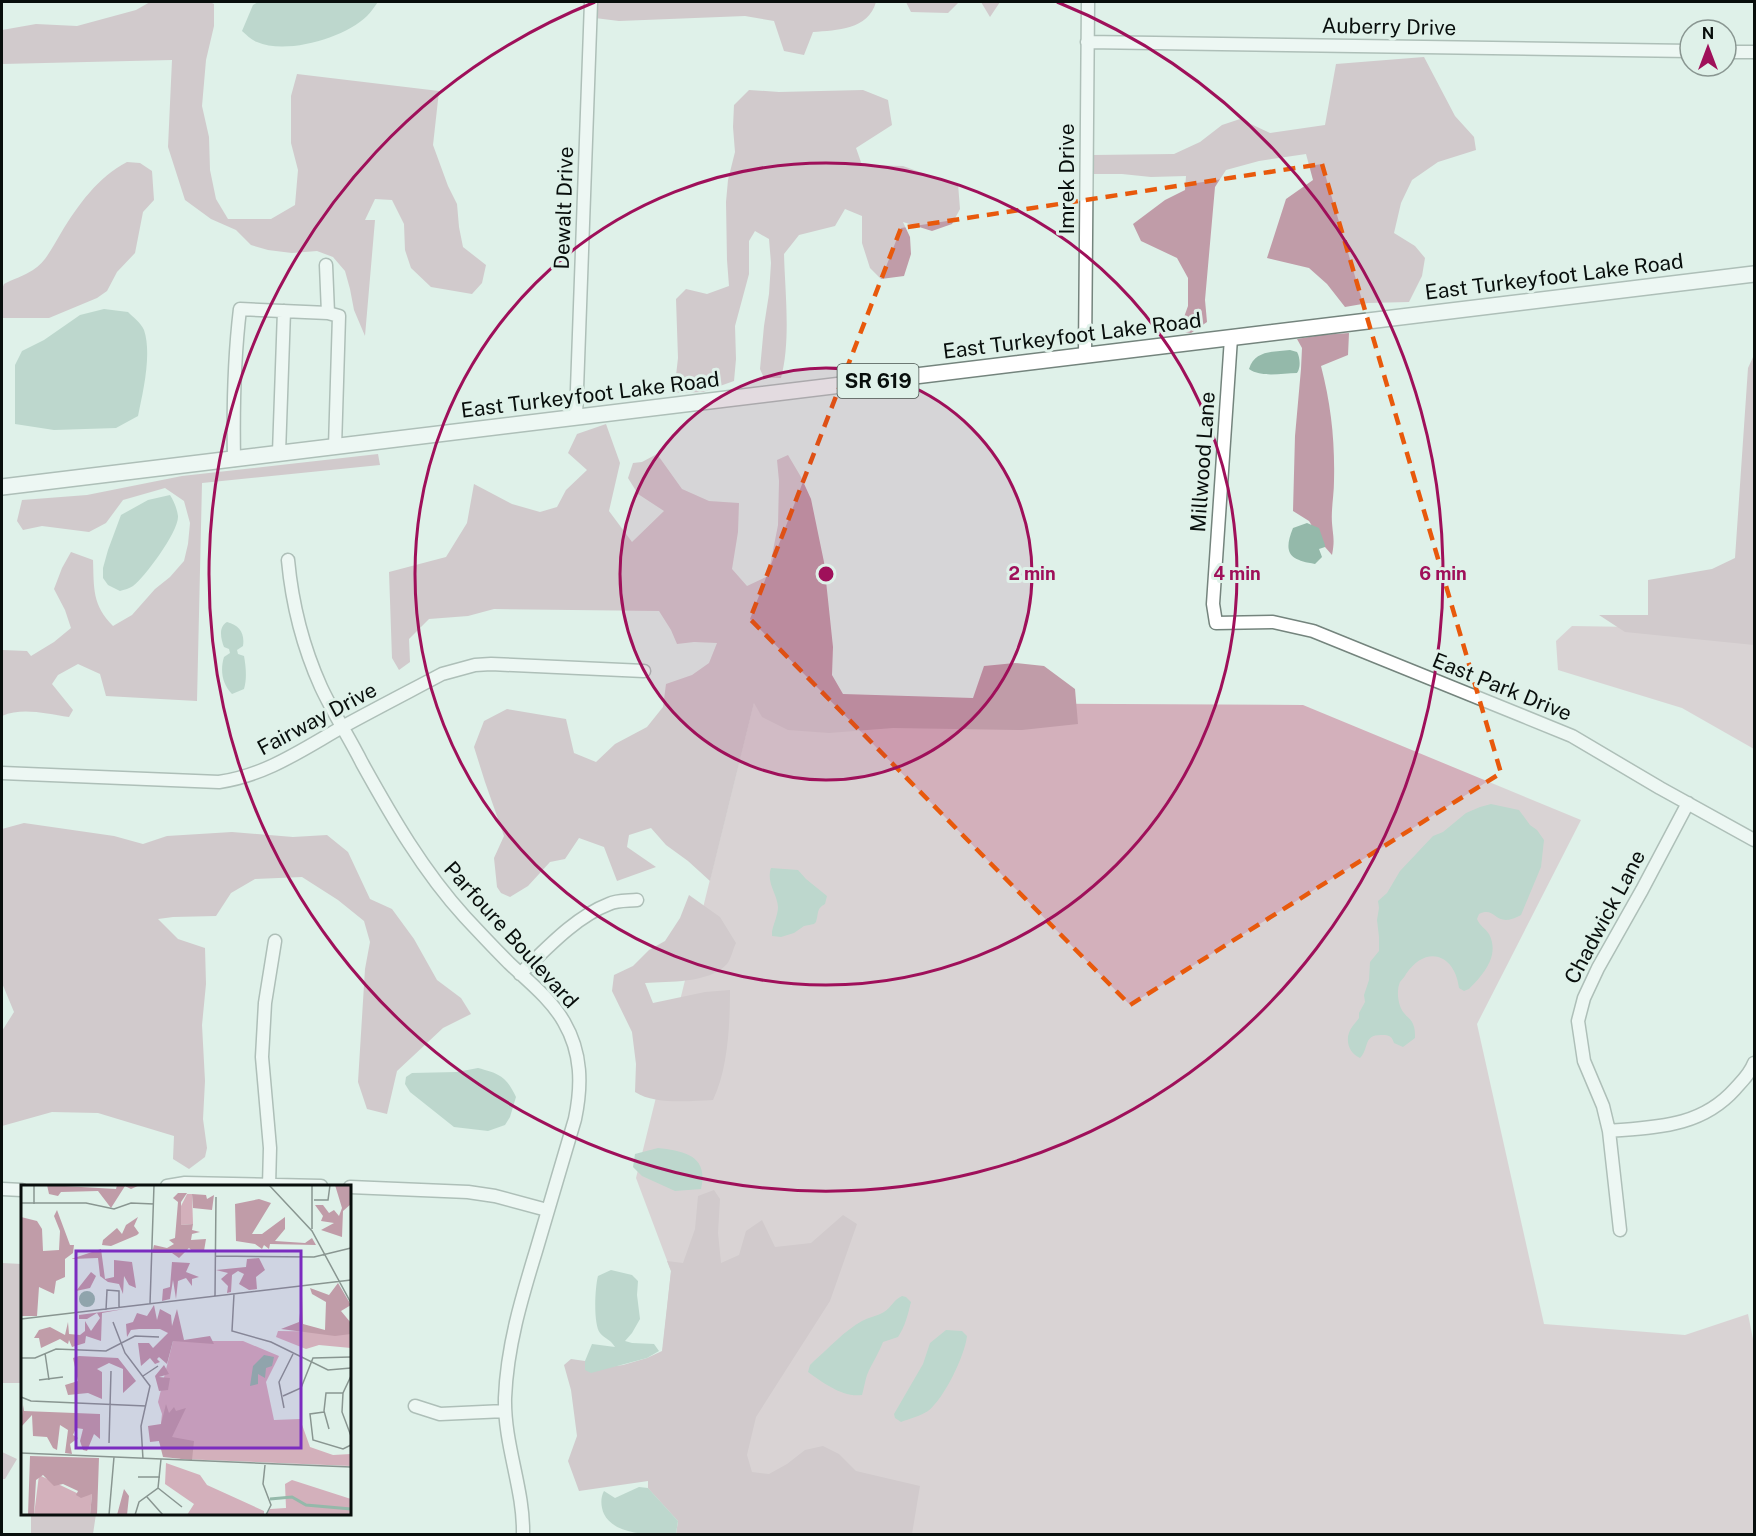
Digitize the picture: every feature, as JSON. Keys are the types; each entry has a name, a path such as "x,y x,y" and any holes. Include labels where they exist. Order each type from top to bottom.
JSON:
{"main road":[{"name":"East Turkeyfoot Lake Road","path":"2,487 1755,274"}],"street":[{"name":"Dewalt Drive","path":"576,417 591,2"},
{"name":"Imrek Drive","path":"1086,356 1088,2"},
{"name":"Auberry Drive","path":"1087,42 1678,51"},
{"path":"1738,52 1755,52"},
{"path":"326,265 328,313"},
{"path":"234,460 240,309 328,313 339,316 335,447"},
{"path":"279,453 284,311"},
{"name":"Millwood Lane","path":"1216,623 1213,604 1231,338"},
{"name":"Parfoure Boulevard","path":"288,560 294,602 303,638 321,687 381,797 411,847 465,917 554,1008 564,1022 577,1052 580,1068 580,1096 575,1119 517,1315 507,1366 505,1411 521,1504 523,1534"},
{"name":"East Park Drive","path":"1216,623 1273,622 1312,631 1572,736 1755,840"},
{"name":"Fairway Drive","path":"2,773 227,781 252,775 283,761 442,674 475,665 644,671"},
{"name":"Chadwick Lane","path":"1620,1230 1609,1131 1603,1106 1584,1061 1578,1021 1584,998 1598,968 1688,803"},
{"path":"520,974 561,935 594,912 610,903 637,900"},
{"path":"269,1185 270,1148 262,1057 265,1003 275,941"},
{"path":"1609,1131 1665,1126 1705,1113 1723,1102 1751,1072 1755,1063"},
{"path":"173,1185 186,1183 241,1185"},
{"path":"351,1187 468,1192 495,1196 547,1210"},
{"path":"2,1189 21,1190"},
{"path":"415,1406 440,1414 505,1411"}],"highlighted area":[{"path":"1322,164 1501,773 1130,1005 750,619 901,228"}],"shaded area":[{"path":"150,2 210,2 214,4 214,26 206,60 202,106 209,137 210,170 216,199 228,219 271,219 295,205 298,170 291,143 291,96 297,74 439,91 433,145 457,204 463,247 486,265 482,283 472,294 431,287 411,268 405,250 404,224 392,200 375,199 365,220 375,220 365,336 354,310 345,271 333,257 317,251 292,253 251,245 236,230 211,219 185,200 168,147 172,60 2,64 2,30 36,24 77,26 136,10"},
{"path":"258,2 378,2 367,16 345,31 315,42 283,47 257,42 242,31 253,5"},
{"path":"597,2 876,2 872,11 859,23 841,29 813,32 804,55 784,51 774,21 745,16 619,21 595,18"},
{"path":"906,2 958,3 948,13 911,12"},
{"path":"981,2 1000,2 990,17"},
{"path":"1424,57 1455,116 1474,137 1476,150 1438,162 1412,180 1401,203 1394,233 1415,246 1425,258 1422,276 1409,302 1368,303 1345,307 1327,284 1309,268 1267,258 1286,199 1313,180 1306,154 1259,161 1226,170 1215,187 1205,300 1207,322 1191,333 1179,331 1188,306 1188,278 1177,258 1141,241 1133,224 1165,200 1185,190 1186,176 1093,174 1093,155 1174,154 1200,142 1222,125 1240,119 1270,133 1325,125 1336,64"},
{"path":"749,90 779,92 863,90 888,100 892,125 856,148 862,165 903,166 958,184 960,209 952,224 932,231 903,222 910,237 911,254 904,276 881,279 870,268 862,243 862,216 845,209 835,226 799,235 784,254 787,332 781,378 764,378 760,369 771,263 769,239 755,231 749,241 749,274 735,326 734,381 703,392 674,393 678,358 676,299 686,289 707,294 729,286 726,202 728,180 735,152 734,105"},
{"path":"127,162 140,163 152,171 154,200 143,212 135,253 117,272 107,291 97,298 49,318 2,318 4,284 38,267 74,212 90,193 107,175"},
{"path":"104,309 128,312 144,330 147,361 138,416 116,428 54,430 15,424 15,365 22,351 44,340 80,315"},
{"path":"1349,333 1348,355 1321,366 1330,409 1334,451 1332,555 1309,521 1293,511 1295,436 1302,348 1297,339"},
{"path":"1290,350 1297,352 1299,357 1300,365 1297,373 1266,374 1249,369 1260,355"},
{"path":"1754,355 1754,645 1625,632 1599,615 1648,615 1648,580 1712,569 1735,558 1748,368"},
{"path":"606,424 620,463 609,511 632,542 664,511 638,494 628,478 633,463 642,462 657,454 682,489 709,501 739,503 738,532 732,569 747,586 768,576 778,525 777,460 788,455 811,499 824,562 833,647 832,675 843,694 973,698 984,666 1015,663 1044,666 1075,689 1078,724 1022,730 893,728 829,733 788,730 762,717 754,703 710,881 666,845 651,828 629,835 627,847 656,867 617,881 604,847 579,838 565,859 550,862 528,886 510,897 501,893 497,887 494,858 504,836 474,747 484,721 507,709 566,719 574,753 596,762 615,744 647,727 663,707 666,684 692,675 709,663 717,643 677,644 659,611 494,609 468,616 429,619 409,639 410,662 399,670 392,658 389,572 446,557 467,523 474,484 512,504 540,512 557,507 566,490 587,470 568,453 577,434"},
{"path":"378,454 380,465 202,483 197,701 106,696 100,674 78,664 58,675 52,684 73,710 69,717 26,712 2,716 2,650 27,651 31,656 71,628 54,589 71,552 93,560 94,588 98,603 101,611 113,626 132,615 184,561 190,523 184,501 165,488 123,500 106,523 89,532 42,526 23,530 17,521 22,500 87,495 182,476"},
{"path":"170,495 178,516 177,523 160,553 133,586 120,591 108,585 103,578 103,568 121,515 148,500"},
{"path":"1307,523 1319,528 1325,545 1319,549 1322,557 1315,564 1299,560 1290,554 1289,549 1293,528"},
{"path":"227,622 238,627 242,633 243,646 237,650 238,654 244,656 246,669 244,689 232,694 226,686 222,672 224,657 230,653 229,649 224,647 221,637 222,627"},
{"path":"1572,626 1754,629 1754,749 1682,708 1558,670 1556,641"},
{"path":"754,702 1303,705 1581,820 1477,1024 1544,1324 1685,1335 1748,1314 1754,1344 1754,1534 690,1534 648,1488 671,1271 636,1178"},
{"path":"1491,804 1519,810 1544,840 1541,867 1521,915 1506,920 1489,912 1479,914 1477,919 1489,934 1493,949 1485,971 1469,989 1464,991 1459,988 1452,967 1438,957 1431,956 1422,959 1414,965 1400,982 1398,994 1402,1010 1414,1026 1415,1038 1403,1047 1394,1043 1387,1035 1376,1035 1369,1039 1360,1058 1356,1056 1348,1045 1348,1036 1365,1002 1364,995 1369,980 1370,962 1379,951 1378,901 1387,893 1400,871 1433,836 1443,832 1466,813"},
{"path":"24,823 114,836 143,844 167,836 232,832 293,837 327,835 348,852 370,899 392,909 414,939 437,980 461,998 471,1014 443,1028 397,1071 387,1114 367,1109 358,1082 365,969 370,942 364,921 338,900 302,877 255,879 231,893 216,916 158,919 178,939 205,948 206,984 202,1025 205,1081 203,1119 207,1148 205,1157 189,1169 173,1159 174,1136 98,1113 52,1112 2,1126 2,1031 14,1012 2,983 2,829"},
{"path":"771,868 798,870 827,896 814,924 804,926 794,933 781,937 772,936 778,907 770,878"},
{"path":"689,895 720,917 736,943 730,959 727,964 710,975 676,981 645,983 653,1003 705,992 730,990 727,1046 722,1075 713,1100 662,1101 635,1092 636,1064 632,1032 612,991 614,975 633,966 649,950 665,941 680,918"},
{"path":"478,1068 502,1077 516,1097 505,1125 488,1131 454,1127 410,1092 405,1084 406,1077 412,1073 457,1072"},
{"path":"658,1148 677,1151 693,1157 701,1169 703,1178 701,1189 675,1191 642,1176 633,1167 635,1154"},
{"path":"714,1190 720,1199 718,1233 721,1263 739,1255 746,1231 762,1220 775,1247 811,1243 843,1215 857,1224 830,1301 756,1417 747,1455 752,1472 769,1474 805,1450 823,1446 839,1454 856,1471 920,1486 912,1534 676,1534 678,1521 648,1488 648,1481 579,1491 568,1461 577,1436 571,1390 564,1365 571,1359 585,1361 585,1370 623,1365 662,1351 671,1271 667,1261 683,1263 695,1229 698,1196"},
{"path":"2,1263 21,1264 21,1383 2,1383"},
{"path":"611,1270 632,1275 638,1281 640,1319 625,1341 654,1344 659,1351 647,1358 591,1373 585,1370 585,1361 592,1344 615,1347 600,1333 598,1328 595,1296 598,1276"},
{"path":"902,1296 911,1302 904,1325 898,1337 883,1342 867,1375 862,1395 840,1392 808,1372 810,1365 849,1330 884,1312"},
{"path":"946,1330 962,1331 967,1336 953,1376 941,1397 928,1411 901,1422 895,1418 894,1414 923,1364 930,1343"},
{"path":"2,1452 17,1459 5,1479 2,1479"},
{"path":"639,1487 648,1488 678,1521 676,1534 635,1533 617,1527 609,1521 602,1505 604,1491 615,1498"},
{"path":"31,1515 96,1515 93,1534 31,1534"}]}
